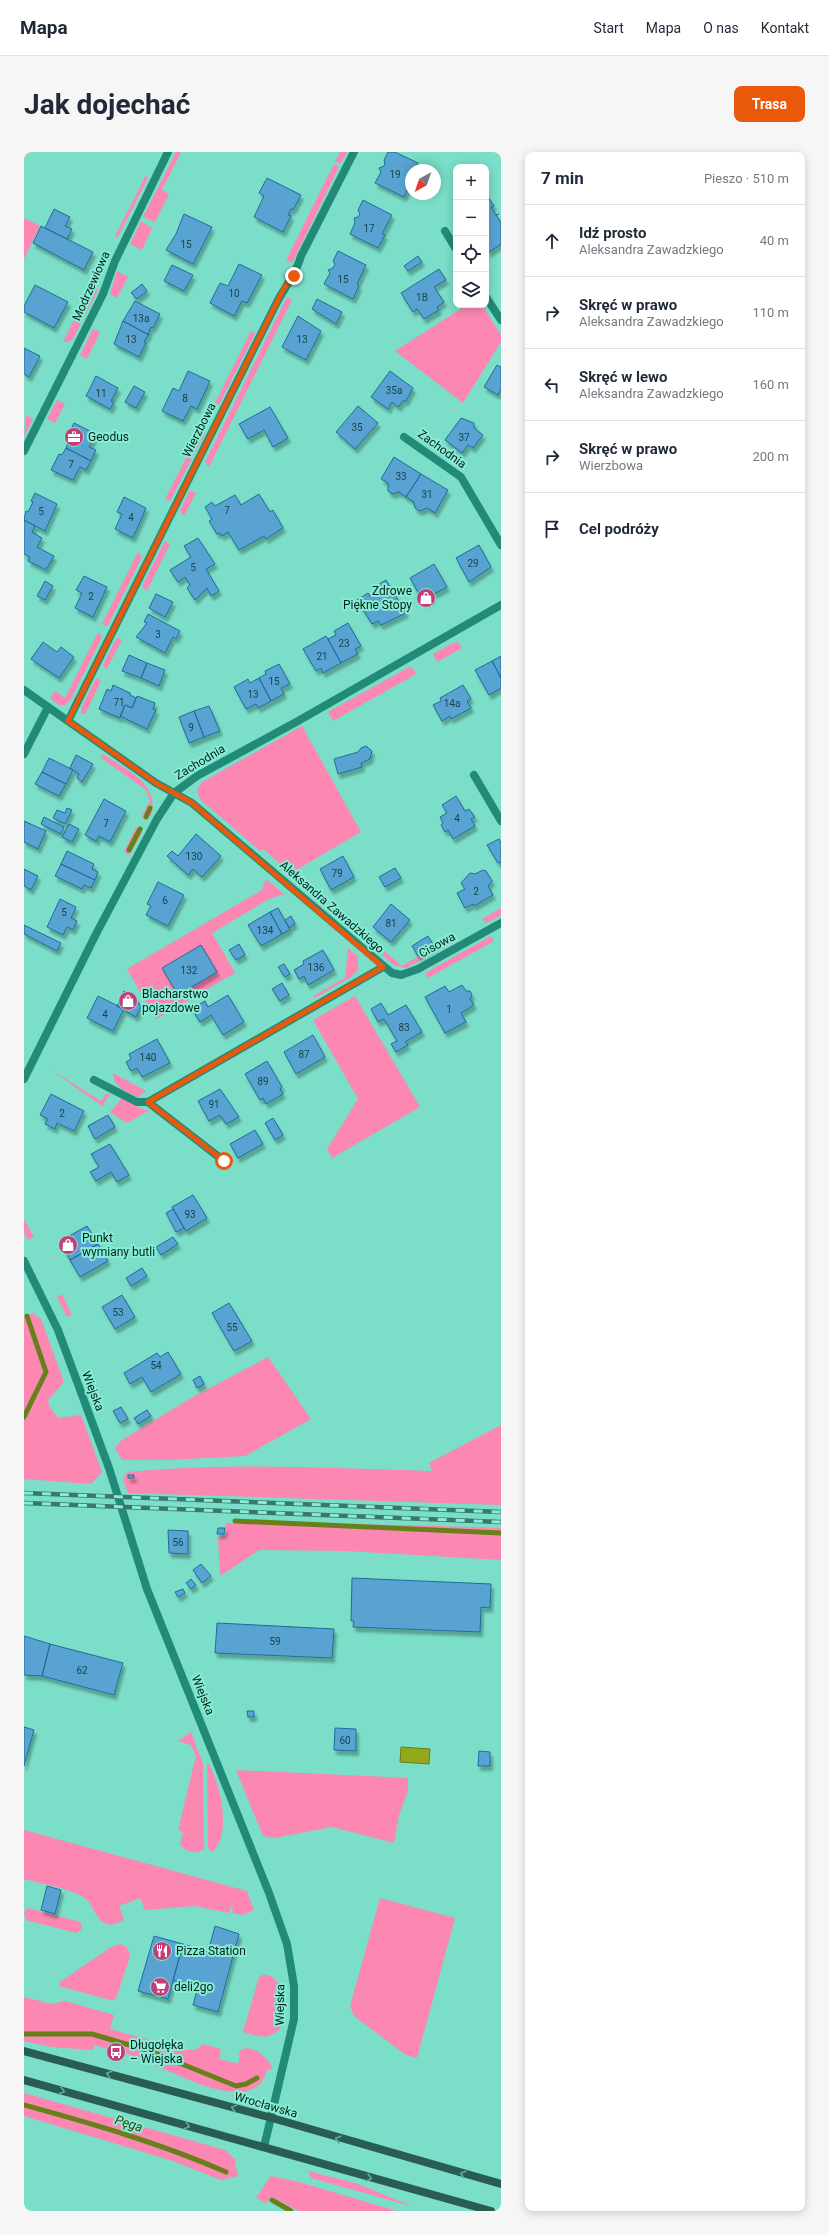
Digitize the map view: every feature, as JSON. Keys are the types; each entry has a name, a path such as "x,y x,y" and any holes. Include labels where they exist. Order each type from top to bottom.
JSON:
{"main road":[{"name":"Wrocławska","path":"24,2051 272,2118 501,2184"},
{"path":"24,2080 491,2211"}],"street":[{"name":"Modrzewiowa","path":"24,451 103,294 115,261 168,152"},
{"name":"Wierzbowa","path":"68,721 284,288 297,272 301,256 354,152"},
{"path":"445,231 453,244"},
{"path":"489,302 501,320"},
{"name":"Zachodnia","path":"404,437 461,477 501,545"},
{"name":"Zachodnia","path":"24,1079 100,927 157,819 174,792 197,776 298,721 501,605"},
{"name":"Aleksandra Zawadzkiego","path":"24,690 156,783 192,803 383,967 148,1102"},
{"path":"24,754 48,707"},
{"path":"474,775 501,821"},
{"name":"Cisowa","path":"383,967 392,973 401,975 418,969 501,923"},
{"path":"94,1080 137,1102 148,1102 224,1161"},
{"name":"Wiejska","path":"24,1261 58,1330 109,1468 147,1589 269,1893 287,1944 294,1986 294,2019 264,2147"}],"shaded area":[{"path":"176,152 181,152 162,190 169,194 155,222 143,217"},
{"path":"340,152 347,152 341,163 335,162"},
{"path":"334,164 339,167 292,263 286,260"},
{"path":"146,175 148,178 118,237 115,236"},
{"path":"24,218 40,226 24,259"},
{"path":"141,221 152,228 142,250 130,244"},
{"path":"117,271 128,277 117,298 110,294"},
{"path":"91,285 97,287 97,292 73,339 68,342 63,342"},
{"path":"287,297 292,300 209,467 205,462"},
{"path":"462,308 484,308 501,335 501,342 463,403 395,351"},
{"path":"93,329 100,332 87,359 80,355"},
{"path":"251,331 255,334 219,405 215,403"},
{"path":"57,400 65,404 55,423 47,419"},
{"path":"26,415 33,419 24,437"},
{"path":"201,429 205,433 170,501 165,499"},
{"path":"190,490 196,493 184,516 180,511"},
{"path":"165,541 170,544 147,591 142,586"},
{"path":"138,552 142,557 108,625 105,626 102,624"},
{"path":"98,632 102,637 71,699 65,705 59,705 50,698 55,691 65,698"},
{"path":"119,638 122,640 106,670 103,665 116,639"},
{"path":"455,642 459,643 462,648 437,662 433,654"},
{"path":"409,667 413,668 416,674 333,721 328,712"},
{"path":"96,678 101,681 85,714 81,714 82,706"},
{"path":"302,726 361,832 291,873 263,849 260,851 201,800 198,795 198,791 202,782"},
{"path":"103,754 131,772 146,786 151,795 153,805 151,816 141,817 150,801 146,790 101,758"},
{"path":"136,827 142,833 129,855 124,852"},
{"path":"266,879 284,894 269,899 212,933 235,973 156,1019 127,969 262,890"},
{"path":"501,908 501,915 486,923 484,922 482,919"},
{"path":"491,936 494,941 428,978 425,973"},
{"path":"449,938 451,944 406,968 394,965 383,956 384,951 402,966"},
{"path":"348,948 358,957 358,970 350,978 315,998 313,996 345,978"},
{"path":"355,996 420,1107 332,1158 327,1149 358,1099 313,1020"},
{"path":"50,1069 101,1101 106,1094 110,1093 110,1095 102,1106"},
{"path":"113,1073 146,1091 138,1097 125,1091 115,1082"},
{"path":"122,1098 144,1110 150,1110 127,1123 110,1112"},
{"path":"24,1219 34,1237 28,1240 24,1233"},
{"path":"62,1294 72,1315 67,1317 57,1297"},
{"path":"33,1313 41,1319 64,1382 48,1400 49,1406 58,1418 81,1415 102,1472 91,1484 24,1479 24,1317"},
{"path":"268,1357 311,1419 245,1456 168,1460 122,1460 115,1448 122,1440 191,1398"},
{"path":"501,1425 501,1505 128,1493 123,1480 127,1472 203,1467 317,1467 432,1471 429,1463"},
{"path":"226,1523 412,1525 501,1528 501,1560 346,1551 259,1550 220,1576 218,1537 226,1536"},
{"path":"191,1732 203,1764 204,1848 203,1850 196,1852 190,1852 182,1847 180,1844 183,1832 178,1830 196,1756 191,1745 178,1741"},
{"path":"401,1747 430,1749 429,1764 400,1762"},
{"path":"207,1761 212,1770 220,1794 223,1821 222,1833 218,1844 212,1852 208,1848"},
{"path":"236,1770 408,1778 408,1791 399,1815 394,1843 332,1827 274,1838 263,1836"},
{"path":"24,1830 247,1891 254,1910 243,1915 232,1913 233,1907 231,1906 229,1913 194,1906 145,1910 140,1898 119,1906 124,1920 114,1924 107,1924 100,1920 89,1902 80,1895 65,1889 24,1879"},
{"path":"380,1898 455,1918 417,2058 406,2055 354,2016 350,2006"},
{"path":"28,1908 80,1922 82,1925 81,1930 76,1933 26,1920 24,1912"},
{"path":"122,1944 128,1949 130,1956 116,1999 110,2000 59,1986 60,1982 111,1947"},
{"path":"262,1975 270,1976 277,1982 282,1991 286,2013 283,2023 277,2031 268,2036 256,2036 243,2032 259,1977"},
{"path":"24,1997 51,2004 65,2001 114,2015 110,2029 185,2050 197,2049 203,2044 221,2049 219,2059 238,2064 240,2055 238,2054 241,2050 246,2048 251,2049 257,2051 267,2059 272,2069 267,2069 260,2084 248,2091 231,2092 193,2082 126,2053 94,2045 93,2050 51,2047 24,2041"},
{"path":"24,2093 225,2150 236,2160 235,2164 238,2176 221,2180 173,2161 24,2116"},
{"path":"308,2171 358,2184 414,2207 311,2178"},
{"path":"271,2176 299,2182 397,2211 298,2211 271,2196 267,2203 256,2198"}],"building":[{"path":"388,152 395,152 418,163 405,164 404,197 375,183 381,172 379,168 384,166 384,160"},
{"path":"267,178 301,195 293,210 291,209 288,215 291,216 283,232 254,217 264,196 259,193"},
{"path":"489,198 494,206 491,207 501,223 501,244 489,252"},
{"path":"363,200 392,215 382,234 385,235 378,248 350,234 355,223 354,218 358,217 360,214 358,210"},
{"path":"54,209 70,217 65,226 72,229 67,239 45,228"},
{"path":"184,214 212,227 193,264 166,250 176,234"},
{"path":"41,226 93,252 84,270 33,243"},
{"path":"338,251 366,265 357,284 359,286 353,299 324,284 330,273 328,270 333,268 335,264 333,261"},
{"path":"418,256 422,262 408,271 404,266"},
{"path":"239,264 262,275 247,303 242,301 234,316 210,303 220,283 228,286"},
{"path":"172,265 193,275 184,291 164,281"},
{"path":"439,269 446,280 434,287 444,302 437,307 439,310 424,319 417,309 413,312 401,293"},
{"path":"142,284 147,291 137,299 131,293"},
{"path":"35,285 68,302 54,328 24,312 24,306"},
{"path":"317,299 342,312 336,324 312,309"},
{"path":"135,301 160,314 153,328 151,327 148,334 149,335 123,321"},
{"path":"298,316 321,331 306,360 282,347"},
{"path":"123,321 149,335 144,342 146,343 139,357 114,344"},
{"path":"24,348 40,356 29,377 24,374"},
{"path":"497,365 501,367 501,389 498,395 484,387"},
{"path":"188,371 210,381 197,409 191,406 183,421 162,411 173,388 179,391"},
{"path":"390,371 413,388 406,401 403,401 398,407 392,402 388,409 371,397"},
{"path":"96,376 118,388 111,401 114,402 110,409 86,396"},
{"path":"134,386 145,392 136,408 125,402"},
{"path":"358,406 378,423 355,449 336,432"},
{"path":"270,407 288,438 273,447 264,430 248,439 239,424"},
{"path":"461,418 474,423 474,428 483,435 473,448 468,445 462,453 445,440"},
{"path":"74,423 96,434 89,447 96,450 91,461 66,448 69,441 66,440"},
{"path":"66,448 91,461 86,470 80,467 73,480 51,470 59,454 62,455"},
{"path":"394,457 421,474 406,497 399,492 393,494 388,491 388,483 381,479"},
{"path":"421,474 448,490 435,513 427,508 420,511 415,508 414,502 406,497"},
{"path":"35,493 57,504 45,531 24,520 26,511 28,512 33,502 31,501"},
{"path":"259,494 270,512 273,510 283,528 266,539 264,536 239,550 228,532 222,536 220,533 217,534 209,521 212,519 205,507 212,502 215,506 235,495 241,505"},
{"path":"124,497 146,508 133,538 115,529 122,514 117,512"},
{"path":"24,520 35,526 32,532 42,538 37,547 54,556 46,570 28,561 30,557 24,554"},
{"path":"198,538 215,564 206,569 219,591 211,596 207,588 195,600 187,588 190,585 185,577 178,582 170,570 191,557 184,546"},
{"path":"479,545 491,567 469,582 456,558"},
{"path":"434,564 447,587 434,594 433,592 430,594 433,598 424,603 410,578"},
{"path":"84,576 107,587 93,617 75,608 82,593 76,590"},
{"path":"386,580 406,613 381,625 378,621 372,624 357,600 368,593 370,596 376,593 373,588"},
{"path":"45,581 53,586 45,600 37,596"},
{"path":"156,594 173,602 165,617 149,608"},
{"path":"148,614 180,631 176,639 173,637 165,653 136,637 147,623 144,622"},
{"path":"348,623 361,646 355,649 358,654 341,663 328,639 336,635 334,631"},
{"path":"326,636 341,663 323,673 321,668 316,671 303,649"},
{"path":"43,642 57,652 61,647 74,657 59,678 31,659"},
{"path":"129,655 147,663 141,678 122,671"},
{"path":"501,656 501,678 492,661"},
{"path":"492,661 501,678 501,688 489,695 475,670"},
{"path":"147,663 165,670 159,686 141,678"},
{"path":"279,664 290,684 281,688 284,694 271,701 259,678 266,674 265,671"},
{"path":"259,678 271,701 258,708 256,704 246,709 234,687 248,679 250,683"},
{"path":"113,685 130,693 130,695 136,698 132,708 125,705 120,718 99,709 107,689 111,691"},
{"path":"463,685 471,699 467,701 471,708 451,719 450,716 442,721 433,705 441,701 440,698"},
{"path":"137,696 155,703 153,709 156,710 147,729 120,716 125,705 132,708"},
{"path":"209,706 220,731 204,737 194,711"},
{"path":"194,711 204,737 189,743 179,717"},
{"path":"366,746 372,751 370,759 361,763 362,767 338,774 334,759 358,752 361,748"},
{"path":"76,755 93,764 82,782 77,778 79,774 70,768"},
{"path":"49,758 73,770 66,784 42,772"},
{"path":"42,772 66,784 59,796 35,784"},
{"path":"456,796 465,811 469,809 475,817 471,819 475,826 453,839 448,830 445,832 441,825 443,823 440,817 447,813 442,805"},
{"path":"104,799 126,811 110,842 99,836 96,841 85,835"},
{"path":"67,808 72,810 65,824 53,818 57,810 65,813"},
{"path":"44,817 64,827 61,834 41,824"},
{"path":"24,821 46,831 38,849 24,842"},
{"path":"69,824 79,829 72,842 62,837"},
{"path":"196,834 221,856 202,877 193,869 188,875 167,856 172,851 178,856"},
{"path":"499,839 501,843 501,862 498,863 487,845"},
{"path":"67,851 94,864 92,869 98,872 95,880 61,864"},
{"path":"343,856 354,877 331,890 320,869"},
{"path":"61,864 95,880 91,888 84,885 82,889 55,876"},
{"path":"395,868 401,878 385,887 379,877"},
{"path":"24,869 38,876 31,890 24,886"},
{"path":"483,870 486,871 492,881 488,886 493,895 474,906 473,904 465,908 457,893 465,889 461,883 470,873 475,874"},
{"path":"158,882 184,895 168,926 146,915 151,906 147,904"},
{"path":"60,899 76,907 71,918 77,921 73,930 67,927 63,935 47,927"},
{"path":"391,904 410,920 391,942 373,927"},
{"path":"278,908 290,930 282,934 270,912"},
{"path":"270,912 282,934 261,946 248,925"},
{"path":"291,916 295,924 289,928 285,920"},
{"path":"24,925 61,943 57,951 24,934"},
{"path":"428,936 434,946 418,956 412,946"},
{"path":"239,944 245,955 236,960 229,950"},
{"path":"201,945 217,972 178,995 162,968"},
{"path":"323,950 334,970 308,985 304,976 299,979 294,970 304,964 303,961"},
{"path":"284,964 290,974 285,977 278,967"},
{"path":"282,983 289,995 280,1001 272,989"},
{"path":"462,985 466,991 470,991 472,995 470,999 474,1005 461,1013 466,1022 445,1033 425,997 445,986 449,992"},
{"name":"Blacharstwo pojazdowe","path":"124,991 135,997 141,1007 136,1017 117,1006"},
{"path":"228,995 244,1022 223,1035 211,1015 200,1022 192,1009 205,1001 208,1007"},
{"path":"98,996 124,1009 113,1031 87,1018"},
{"path":"381,1003 388,1015 406,1005 422,1032 405,1042 408,1045 396,1052 391,1044 397,1041 384,1019 378,1022 371,1009"},
{"path":"313,1035 325,1057 296,1074 284,1052"},
{"path":"157,1039 170,1063 142,1077 137,1068 131,1071 126,1062 131,1059 129,1054"},
{"path":"267,1061 282,1087 280,1089 283,1094 266,1104 263,1098 260,1100 245,1074"},
{"path":"220,1089 239,1117 226,1124 220,1115 209,1121 198,1101"},
{"path":"51,1094 84,1111 74,1131 57,1123 55,1129 45,1124 48,1119 40,1115"},
{"path":"108,1115 115,1127 95,1139 88,1126"},
{"path":"273,1118 283,1135 275,1140 265,1123"},
{"path":"255,1130 263,1144 238,1158 230,1144"},
{"path":"110,1144 129,1175 117,1182 111,1172 96,1181 90,1172 99,1167 91,1154"},
{"path":"193,1195 207,1218 186,1231 172,1207"},
{"path":"173,1209 184,1228 176,1232 166,1213"},
{"path":"87,1226 98,1244 70,1260 60,1241"},
{"path":"173,1237 178,1244 161,1255 156,1247"},
{"path":"98,1244 108,1261 80,1277 70,1260"},
{"path":"142,1268 147,1276 131,1286 126,1278"},
{"path":"122,1295 135,1317 115,1329 102,1307"},
{"path":"229,1303 252,1341 234,1351 212,1313"},
{"path":"168,1352 181,1374 151,1392 142,1377 130,1384 124,1373 157,1353 160,1357"},
{"path":"200,1376 204,1384 197,1388 193,1380"},
{"path":"121,1407 128,1419 120,1423 113,1411"},
{"path":"147,1410 151,1416 138,1424 134,1418"},
{"path":"128,1475 134,1475 134,1478 128,1478"},
{"path":"218,1528 225,1528 224,1534 217,1534"},
{"path":"168,1530 188,1531 188,1554 169,1553"},
{"path":"201,1564 211,1576 202,1583 193,1570"},
{"path":"352,1578 491,1584 490,1608 481,1607 480,1632 353,1627 354,1621 351,1621"},
{"path":"191,1579 196,1585 191,1589 186,1583"},
{"path":"183,1589 185,1593 178,1597 175,1592"},
{"path":"217,1623 334,1629 332,1658 215,1653"},
{"path":"24,1636 50,1644 42,1676 24,1675"},
{"path":"50,1644 123,1663 114,1695 42,1676"},
{"path":"247,1711 254,1711 254,1717 248,1717"},
{"path":"24,1727 34,1730 24,1766"},
{"path":"335,1728 356,1729 356,1751 334,1750"},
{"path":"479,1751 490,1752 490,1766 478,1766"},
{"path":"47,1886 61,1890 55,1914 41,1910"},
{"path":"215,1926 239,1934 218,2012 193,2005 198,1987 173,1980 183,1944 208,1952"},
{"path":"154,1936 183,1944 168,1999 138,1991"}],"waterway":[{"path":"146,817 150,808"},
{"path":"129,850 140,829"},
{"path":"24,1417 46,1372 27,1316"},
{"path":"235,1521 501,1533"},
{"path":"24,2034 92,2034 150,2051 236,2086 246,2084 257,2078"},
{"name":"Pęga","path":"24,2105 151,2143 226,2172"},
{"name":"Pęga","path":"272,2200 291,2211"}],"railway":[{"path":"24,1493 501,1512"},
{"path":"24,1503 501,1522"}],"place":[{"name":"Geodus","path":"74,437"},
{"name":"Zdrowe Piękne Stopy","path":"426,598"},
{"name":"Blacharstwo pojazdowe","path":"128,1001"},
{"name":"Punkt wymiany butli","path":"68,1245"},
{"name":"Pizza Station","path":"162,1951"},
{"name":"deli2go","path":"160,1987"},
{"name":"Długołęka – Wiejska","path":"116,2052"}],"route":[{"path":"224,1161 148,1102 383,967 293,888 192,803 160,786 68,721 284,288 294,276"}]}
